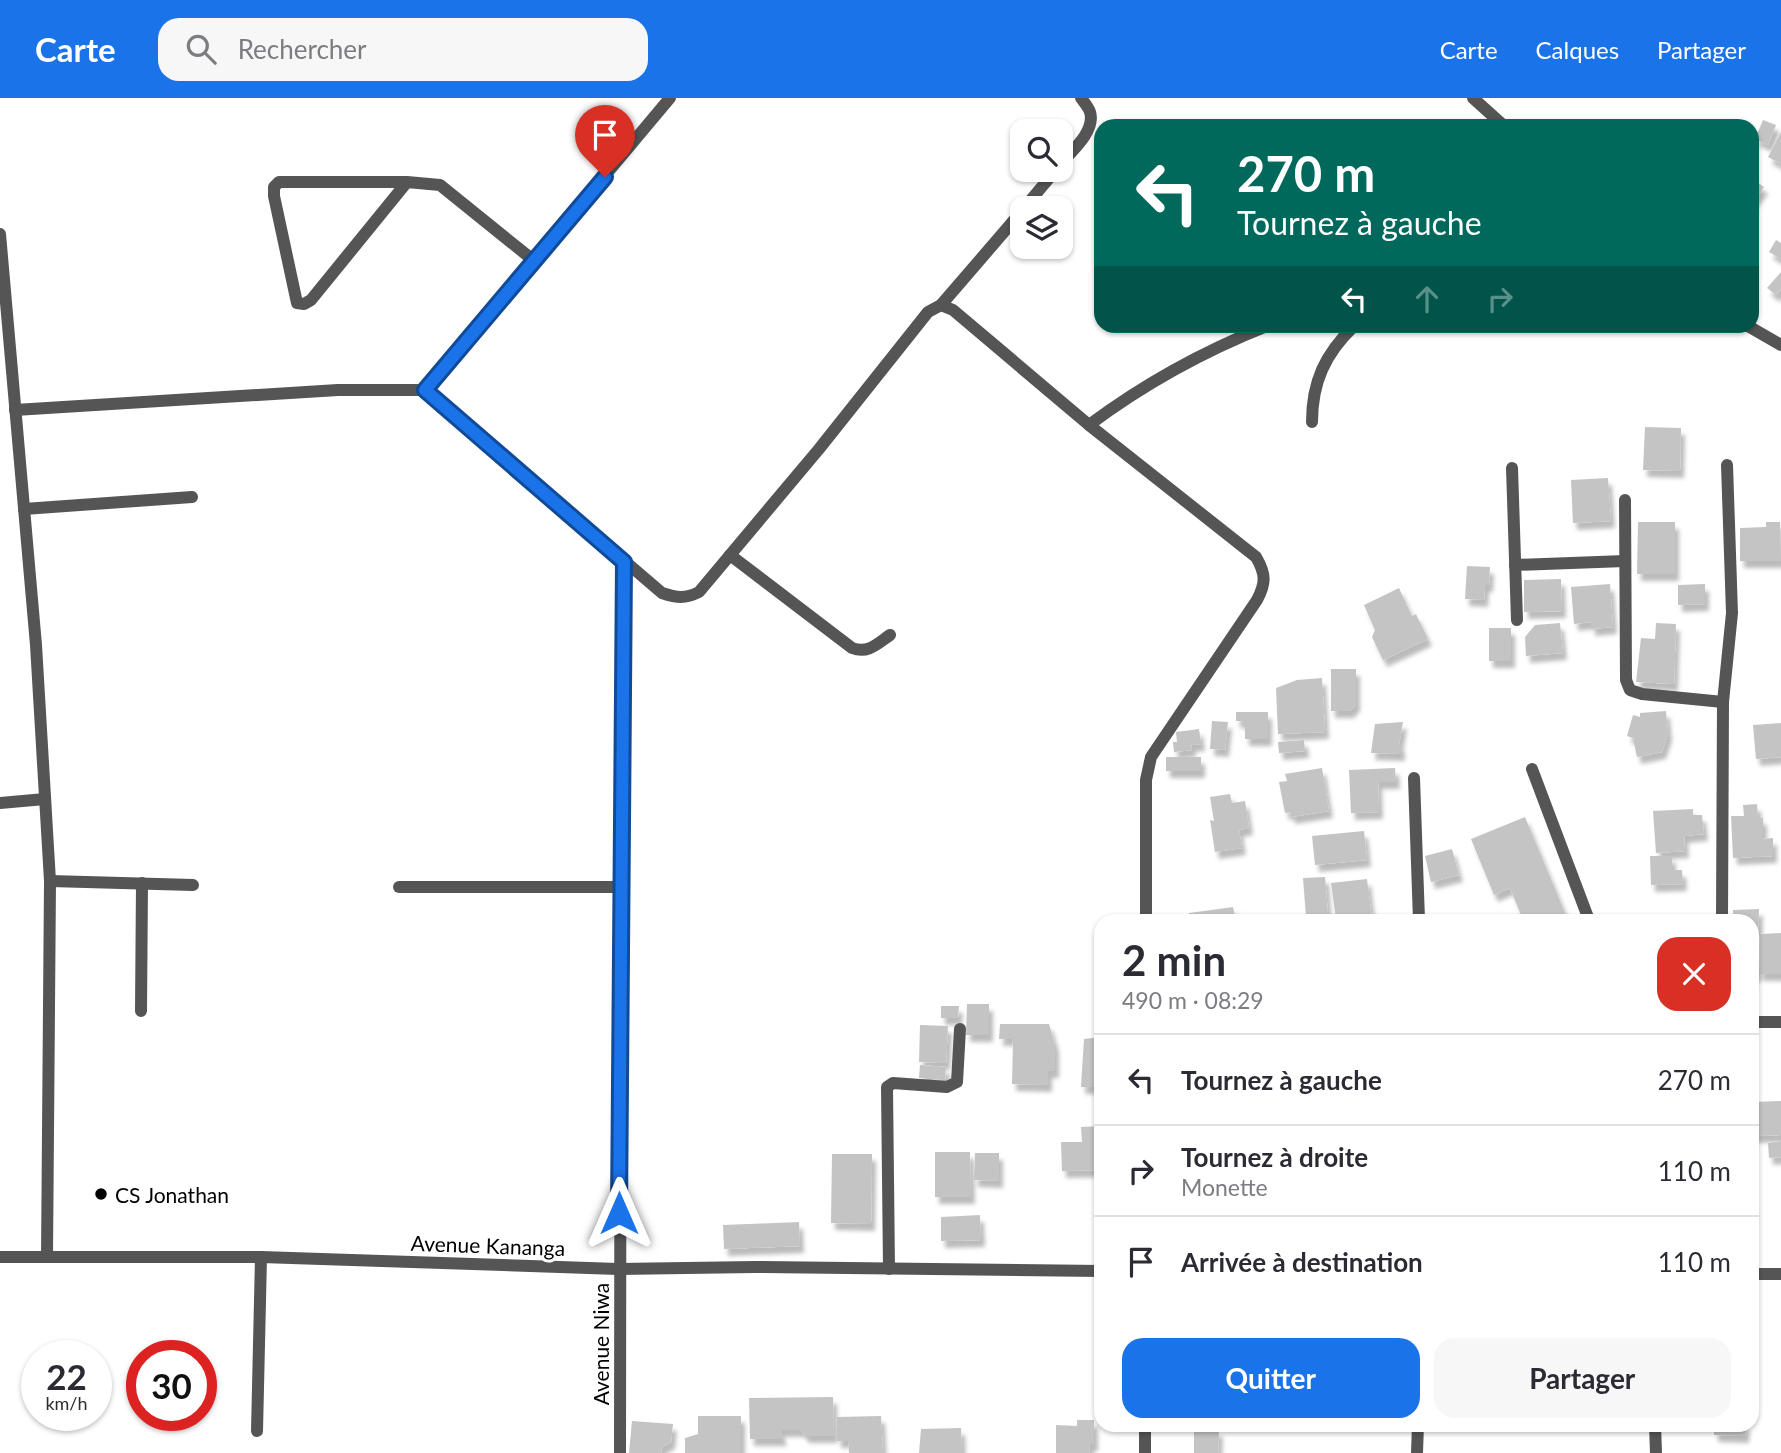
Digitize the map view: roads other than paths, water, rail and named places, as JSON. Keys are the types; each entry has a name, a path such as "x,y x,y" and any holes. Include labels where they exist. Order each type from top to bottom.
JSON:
{"street":[{"path":"425,390 670,98"},
{"path":"1073,149 1086,134 1090,124 1090,113 1082,98"},
{"path":"1473,98 1496,119"},
{"path":"407,182 311,300 304,304 297,303 274,187 279,182 289,180 407,182 440,186 449,190 533,260"},
{"path":"1035,196 1046,182"},
{"path":"15,410 338,390 425,390 662,593 678,598 688,597 699,592 819,449 928,312 941,305 1010,225"},
{"path":"0,233 36,645 50,881 47,1257"},
{"path":"941,305 953,310 1089,425 1256,557 1264,570 1264,585 1257,600 1151,757 1146,780 1146,914"},
{"path":"1759,332 1781,345"},
{"path":"1089,425 1139,389 1222,344 1250,333"},
{"path":"1312,422 1317,380 1321,369 1349,333"},
{"path":"1722,914 1724,702 1732,613 1727,466"},
{"path":"1512,468 1517,620"},
{"path":"24,509 192,497"},
{"path":"1625,500 1626,680 1630,690 1642,694 1724,702"},
{"path":"730,555 852,648 861,652 868,650 890,635"},
{"path":"1515,565 1625,561"},
{"name":"Avenue Niwa","path":"620,1453 618,1269 624,562"},
{"path":"1532,769 1587,914"},
{"path":"1414,778 1419,914"},
{"path":"0,803 45,799"},
{"path":"50,881 193,885"},
{"path":"141,1012 142,883"},
{"path":"399,887 621,887"},
{"path":"1759,1022 1781,1022"},
{"path":"889,1269 887,1087 894,1083 952,1086 959,1078 960,1029"},
{"name":"Avenue Kananga","path":"0,1257 261,1258 618,1269 1094,1271"},
{"path":"257,1431 261,1258"},
{"path":"1759,1274 1781,1274"},
{"path":"1145,1432 1145,1453"},
{"path":"1417,1453 1418,1432"},
{"path":"1655,1432 1656,1453"}],"place":[{"name":"CS Jonathan","path":"101,1194"}]}
